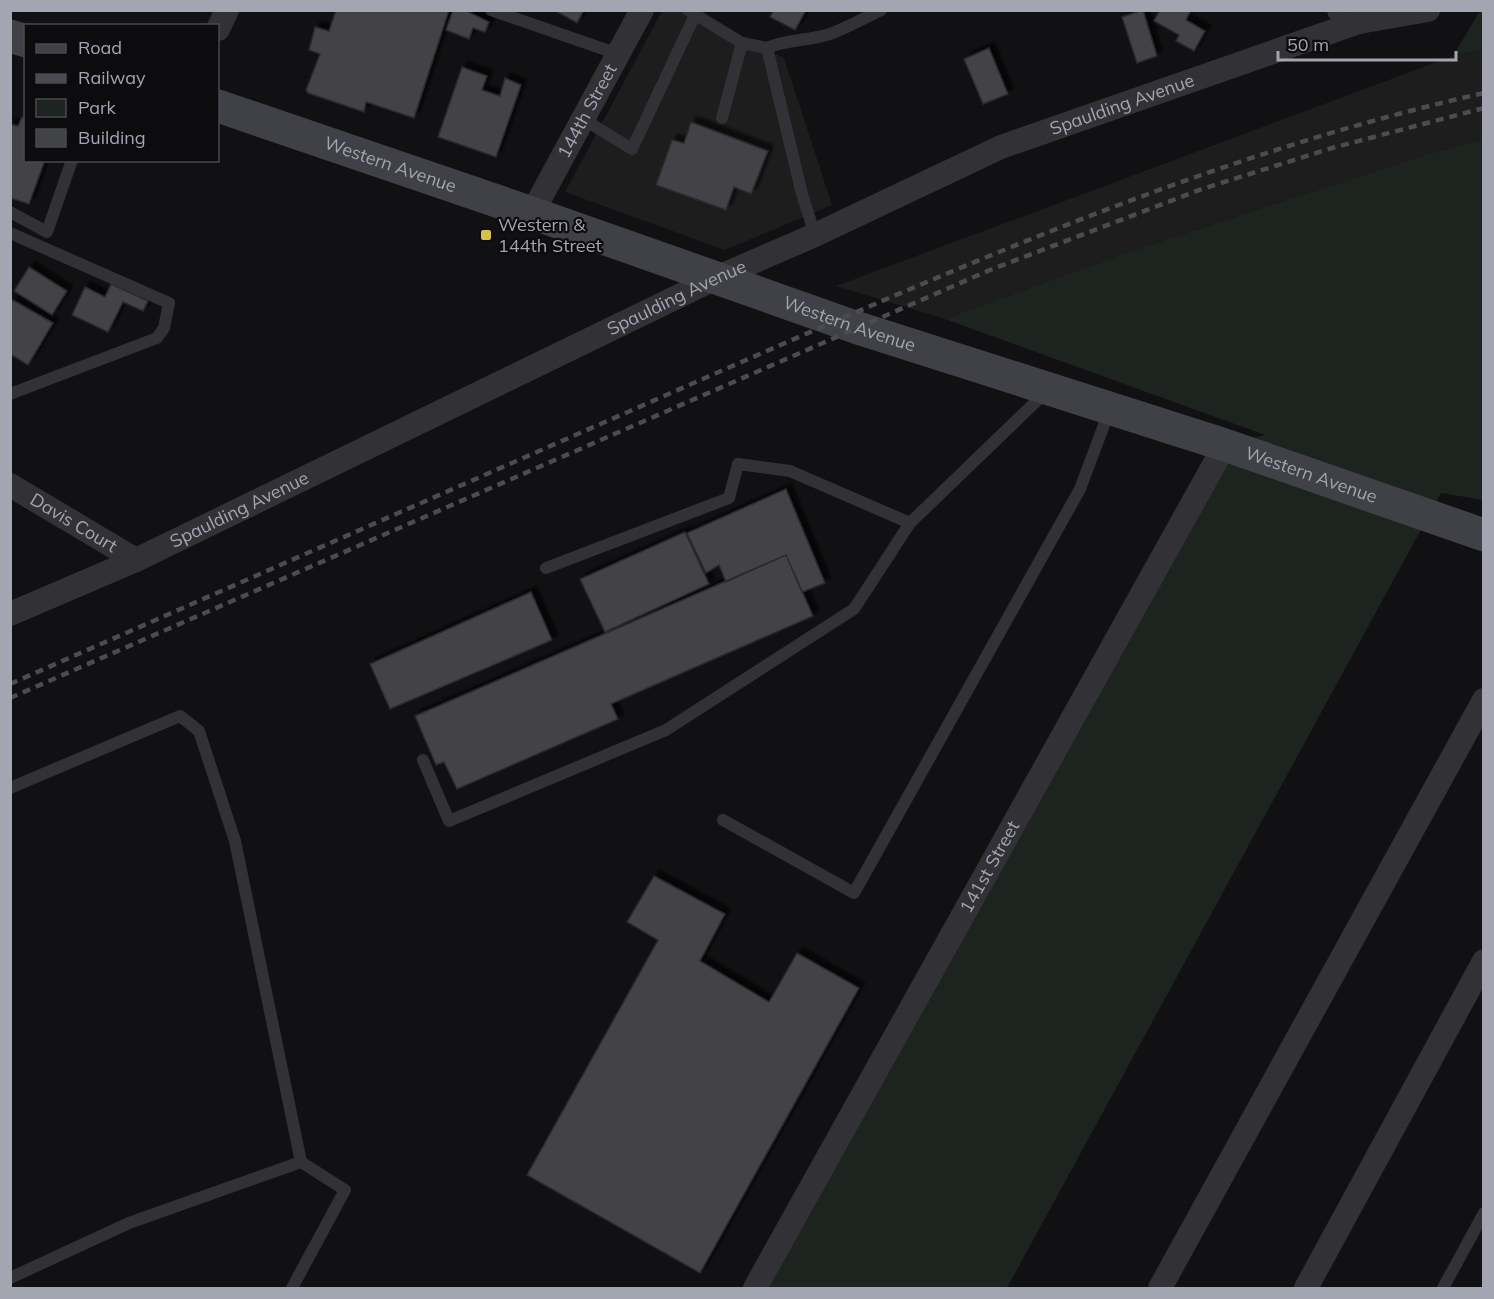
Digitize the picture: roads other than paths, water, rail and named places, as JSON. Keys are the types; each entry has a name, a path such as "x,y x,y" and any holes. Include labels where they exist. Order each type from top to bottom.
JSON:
{"main road":[{"name":"Western Avenue","path":"219,106 532,213 858,328 1225,445 1484,535"}],"street":[{"path":"219,27 227,10"},
{"name":"144th Street","path":"532,213 642,10"},
{"name":"Spaulding Avenue","path":"10,614 136,560 716,278 1001,147 1349,16 1428,10"},
{"name":"141st Street","path":"755,1288 1225,445"},
{"name":"Davis Court","path":"10,485 136,560"},
{"path":"1160,1288 1484,700"},
{"path":"1306,1288 1484,961"}],"lane":[{"path":"491,10 618,54"},
{"path":"583,119 632,149 692,13 742,43 767,48 783,40 831,34 881,10"},
{"path":"722,118 742,43"},
{"path":"767,48 802,194 815,234"},
{"path":"10,212 47,232 71,162"},
{"path":"10,233 169,303 164,328 157,338 10,394"},
{"path":"423,760 449,821 666,730 854,609 910,523 1050,388"},
{"path":"723,820 854,893 1080,489 1110,408"},
{"path":"546,568 729,498 738,464 790,471 910,523"},
{"path":"10,788 180,716 199,731 235,841 301,1162 345,1190 292,1288"},
{"path":"10,1278 129,1223 301,1162"},
{"path":"1443,1288 1484,1213"}],"railway":[{"path":"10,684 705,378 991,255 1185,181 1283,148 1383,118 1484,93"},
{"path":"10,698 990,270 1202,189 1332,148 1484,108"}],"place":[{"name":"Western & 144th Street","path":"486,235"}]}
